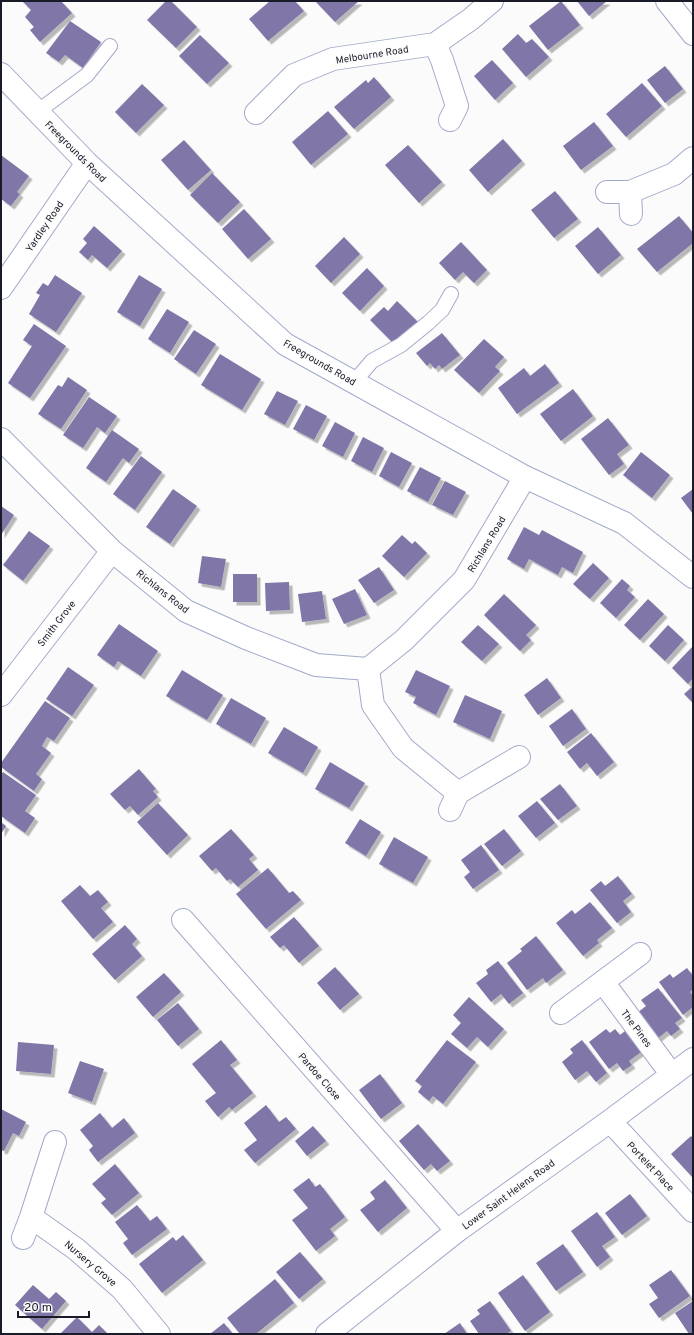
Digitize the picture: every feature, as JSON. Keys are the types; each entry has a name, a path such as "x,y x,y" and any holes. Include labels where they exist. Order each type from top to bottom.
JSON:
{"street":[{"name":"Melbourne Road","path":"256,114 294,75 333,59 435,44 471,19 492,1"},
{"path":"667,1 693,34"},
{"path":"435,44 442,60 457,106 450,120"},
{"name":"Freegrounds Road","path":"1,74 86,163 285,344 525,477 624,523 693,577"},
{"path":"607,192 630,192 674,174 693,158"},
{"name":"Yardley Road","path":"1,288 86,163"},
{"path":"630,192 631,214"},
{"name":"Richlans Road","path":"1,439 112,551 186,611 246,638 316,665 368,668 404,640 464,580 525,477"},
{"name":"Smith Grove","path":"1,695 112,551"},
{"path":"368,668 372,705 403,748 454,802 519,757"},
{"name":"Pardoe Close","path":"183,920 458,1231"},
{"path":"560,1013 640,954"},
{"name":"The Pines","path":"603,982 672,1075"},
{"name":"Lower Saint Helens Road","path":"339,1330 458,1231 693,1059"},
{"name":"Portelet Place","path":"610,1121 693,1211"},
{"path":"23,1238 55,1142"},
{"name":"Nursery Grove","path":"31,1217 76,1249 122,1289 159,1334"}],"lane":[{"path":"37,112 87,75 110,46"},
{"path":"354,382 372,361 401,345 428,323 442,310 451,294"}],"building":[{"path":"61,1 72,13 40,42 30,30 34,27 25,17 31,10 23,2"},
{"path":"166,1 171,1 197,27 176,48 147,20"},
{"path":"270,1 295,1 304,11 268,41 249,19"},
{"path":"315,1 359,1 335,22"},
{"path":"561,1 580,25 548,50 529,26"},
{"path":"577,1 607,1 589,16"},
{"path":"70,21 101,42 83,68 65,55 59,62 46,53"},
{"path":"518,34 526,43 532,39 549,57 526,77 502,49"},
{"path":"200,35 229,63 207,84 179,56"},
{"path":"492,60 513,83 495,100 474,76"},
{"path":"665,66 683,89 665,103 647,80"},
{"path":"374,77 391,97 354,129 334,107 366,80 368,83"},
{"path":"642,83 662,106 626,137 606,114"},
{"path":"142,84 164,105 136,133 115,112"},
{"path":"328,111 348,134 311,165 292,142"},
{"path":"594,122 613,146 581,170 563,146"},
{"path":"503,139 522,161 488,192 469,170"},
{"path":"184,140 211,170 188,190 161,160"},
{"path":"408,145 442,182 419,203 385,165"},
{"path":"1,155 29,176 17,192 20,194 11,206 1,199"},
{"path":"212,173 240,202 218,223 190,195"},
{"path":"555,191 578,219 554,238 531,210"},
{"path":"244,209 271,239 248,259 222,229"},
{"path":"679,216 693,233 693,243 657,272 637,249"},
{"path":"94,226 122,251 107,268 92,255 88,260 79,252 87,243 83,239"},
{"path":"598,227 621,255 598,274 575,246"},
{"path":"344,237 360,254 331,283 315,266"},
{"path":"461,242 487,270 474,283 463,272 455,280 439,263"},
{"path":"367,268 384,286 360,311 342,293"},
{"path":"55,275 82,293 56,332 29,314 40,295 36,293 43,283 48,286"},
{"path":"139,275 162,289 140,326 117,312"},
{"path":"397,301 418,322 395,345 370,320 384,307 388,311"},
{"path":"167,309 189,322 170,353 148,339"},
{"path":"34,324 66,346 30,398 8,383 32,346 23,340"},
{"path":"194,330 216,344 196,374 174,359"},
{"path":"442,333 460,355 442,369 439,365 435,369 430,363 427,366 416,353"},
{"path":"484,339 504,357 495,367 500,371 479,393 454,370"},
{"path":"220,354 261,379 242,410 201,385"},
{"path":"545,364 559,383 517,414 498,388 524,368 530,376"},
{"path":"68,377 87,390 61,429 38,414 58,385 62,387"},
{"path":"573,389 593,416 561,441 540,414"},
{"path":"277,391 298,401 285,425 264,414"},
{"path":"89,397 117,416 105,433 97,427 83,448 63,435"},
{"path":"306,405 327,416 314,440 293,429"},
{"path":"608,418 629,445 617,454 624,464 609,475 581,439"},
{"path":"335,422 355,433 343,457 322,446"},
{"path":"112,430 139,449 129,463 123,458 106,482 86,468"},
{"path":"363,437 384,448 372,472 351,461"},
{"path":"391,452 412,463 399,487 379,476"},
{"path":"641,452 670,475 652,498 623,475"},
{"path":"141,456 162,472 135,510 113,494"},
{"path":"420,467 441,478 428,502 407,491"},
{"path":"445,481 466,492 453,515 432,505"},
{"path":"173,489 197,506 170,544 146,527"},
{"path":"693,489 693,514 681,498"},
{"path":"1,506 14,515 1,535"},
{"path":"524,527 539,535 542,530 583,552 573,573 562,567 558,575 529,559 524,569 507,559"},
{"path":"29,531 50,546 23,581 3,565"},
{"path":"402,535 412,544 415,541 427,553 404,577 382,556"},
{"path":"202,556 226,559 221,587 198,583"},
{"path":"593,563 609,578 590,599 573,584"},
{"path":"379,567 394,590 374,603 358,580"},
{"path":"233,574 257,574 257,602 233,602"},
{"path":"622,579 630,586 627,590 635,597 616,618 600,603"},
{"path":"289,582 290,610 266,611 265,583"},
{"path":"355,589 367,615 344,624 332,599"},
{"path":"322,591 326,619 302,622 298,594"},
{"path":"504,594 536,625 526,635 531,640 520,651 484,615"},
{"path":"648,599 664,614 640,640 624,625"},
{"path":"119,624 158,651 141,676 118,661 114,667 97,655"},
{"path":"478,625 499,644 482,661 461,642"},
{"path":"668,625 684,640 665,661 649,646"},
{"path":"693,646 693,678 688,684 672,668"},
{"path":"68,667 94,685 72,716 46,699"},
{"path":"182,670 223,695 207,720 166,696"},
{"path":"416,670 450,686 436,715 413,703 416,697 405,692"},
{"path":"547,678 561,698 538,715 524,695"},
{"path":"693,686 693,703 684,694"},
{"path":"465,695 502,711 490,739 453,722"},
{"path":"231,698 266,718 251,744 216,724"},
{"path":"45,701 70,718 54,741 47,737 42,746 51,753 36,774 42,779 34,791 1,767 1,763"},
{"path":"572,709 586,729 563,746 549,726"},
{"path":"284,727 318,747 303,773 268,753"},
{"path":"591,733 614,762 597,776 587,763 580,769 567,752"},
{"path":"330,762 365,783 349,808 315,789"},
{"path":"139,769 156,789 153,791 158,797 138,815 130,806 125,810 110,794"},
{"path":"3,772 36,795 25,811 35,818 25,833 1,816 1,775"},
{"path":"560,784 577,806 558,820 540,799"},
{"path":"537,801 555,823 536,838 518,816"},
{"path":"158,803 188,835 167,855 137,822"},
{"path":"360,819 381,832 366,856 345,843"},
{"path":"1,822 6,826 1,834"},
{"path":"231,829 254,855 249,859 258,870 238,887 230,879 227,881 216,868 212,871 199,856"},
{"path":"504,829 521,851 502,866 484,844"},
{"path":"394,837 428,857 413,883 379,864"},
{"path":"481,845 499,870 473,889 464,877 470,872 461,860"},
{"path":"268,868 289,893 293,891 301,900 266,929 236,894"},
{"path":"618,876 632,894 623,901 631,912 617,923 590,890 601,881 605,886"},
{"path":"80,885 90,896 98,890 108,902 101,908 113,922 93,939 61,901"},
{"path":"590,902 612,928 597,940 599,943 583,956 556,923 572,910 575,914"},
{"path":"294,917 319,946 299,963 284,945 280,948 270,937"},
{"path":"125,925 137,939 132,944 142,956 115,980 92,954"},
{"path":"536,936 563,970 546,983 543,978 527,990 507,963 522,951 520,949"},
{"path":"498,961 523,993 509,1004 501,994 491,1002 476,983 488,974 486,970"},
{"path":"335,967 359,994 340,1010 317,983"},
{"path":"687,968 693,976 693,989 690,992 693,996 693,1007 683,1015 659,982 670,974 673,978"},
{"path":"164,973 181,992 153,1017 136,997"},
{"path":"658,988 682,1018 675,1023 680,1029 671,1036 667,1031 657,1039 637,1013 646,1006 641,1000"},
{"path":"469,997 504,1029 488,1047 477,1037 467,1048 451,1034 461,1023 453,1015"},
{"path":"178,1003 199,1029 178,1046 157,1020"},
{"path":"606,1029 610,1033 615,1029 620,1035 625,1031 641,1052 629,1061 632,1065 623,1071 617,1063 609,1069 589,1042"},
{"path":"221,1040 237,1060 230,1065 253,1093 232,1110 229,1107 218,1117 205,1101 216,1093 192,1064"},
{"path":"447,1040 476,1062 443,1104 433,1096 429,1101 418,1092 422,1086 415,1081"},
{"path":"582,1040 607,1073 596,1082 587,1071 575,1080 562,1062 573,1053 570,1049"},
{"path":"18,1042 54,1045 51,1074 16,1071"},
{"path":"80,1061 104,1069 92,1102 68,1093"},
{"path":"380,1074 402,1103 381,1119 359,1090"},
{"path":"266,1105 279,1122 286,1117 296,1129 255,1163 244,1150 257,1140 244,1123"},
{"path":"1,1109 26,1122 19,1136 13,1133 4,1151 1,1150"},
{"path":"100,1113 112,1128 124,1118 135,1133 98,1162 89,1150 93,1146 80,1130"},
{"path":"418,1124 450,1161 437,1171 431,1164 424,1170 399,1141"},
{"path":"313,1126 326,1141 307,1156 295,1141"},
{"path":"691,1136 693,1138 693,1178 671,1154"},
{"path":"115,1164 139,1193 112,1215 101,1203 106,1199 92,1184"},
{"path":"309,1178 315,1187 320,1184 345,1217 330,1229 335,1236 316,1251 292,1220 308,1208 293,1190"},
{"path":"385,1180 407,1208 378,1232 360,1210 375,1199 370,1192"},
{"path":"630,1194 647,1216 622,1235 605,1213"},
{"path":"137,1205 150,1221 157,1216 167,1229 132,1255 123,1243 128,1239 115,1222"},
{"path":"597,1212 615,1237 602,1246 610,1257 597,1267 571,1231"},
{"path":"183,1235 203,1260 162,1293 139,1264 173,1237 176,1241"},
{"path":"563,1244 583,1272 556,1291 536,1263"},
{"path":"300,1252 323,1279 299,1299 276,1272"},
{"path":"671,1270 690,1296 659,1318 649,1304 658,1298 649,1285"},
{"path":"523,1275 550,1312 525,1331 498,1293"},
{"path":"275,1279 294,1303 256,1334 240,1334 227,1318"},
{"path":"33,1285 49,1299 56,1292 66,1301 42,1329 15,1305"},
{"path":"490,1301 511,1331 506,1334 479,1334 470,1321 480,1314 477,1310"},
{"path":"693,1301 693,1334 689,1334 675,1313"},
{"path":"77,1317 92,1332 99,1325 108,1334 60,1334"},
{"path":"224,1323 233,1334 210,1334"},
{"path":"460,1323 467,1334 444,1334"}]}
